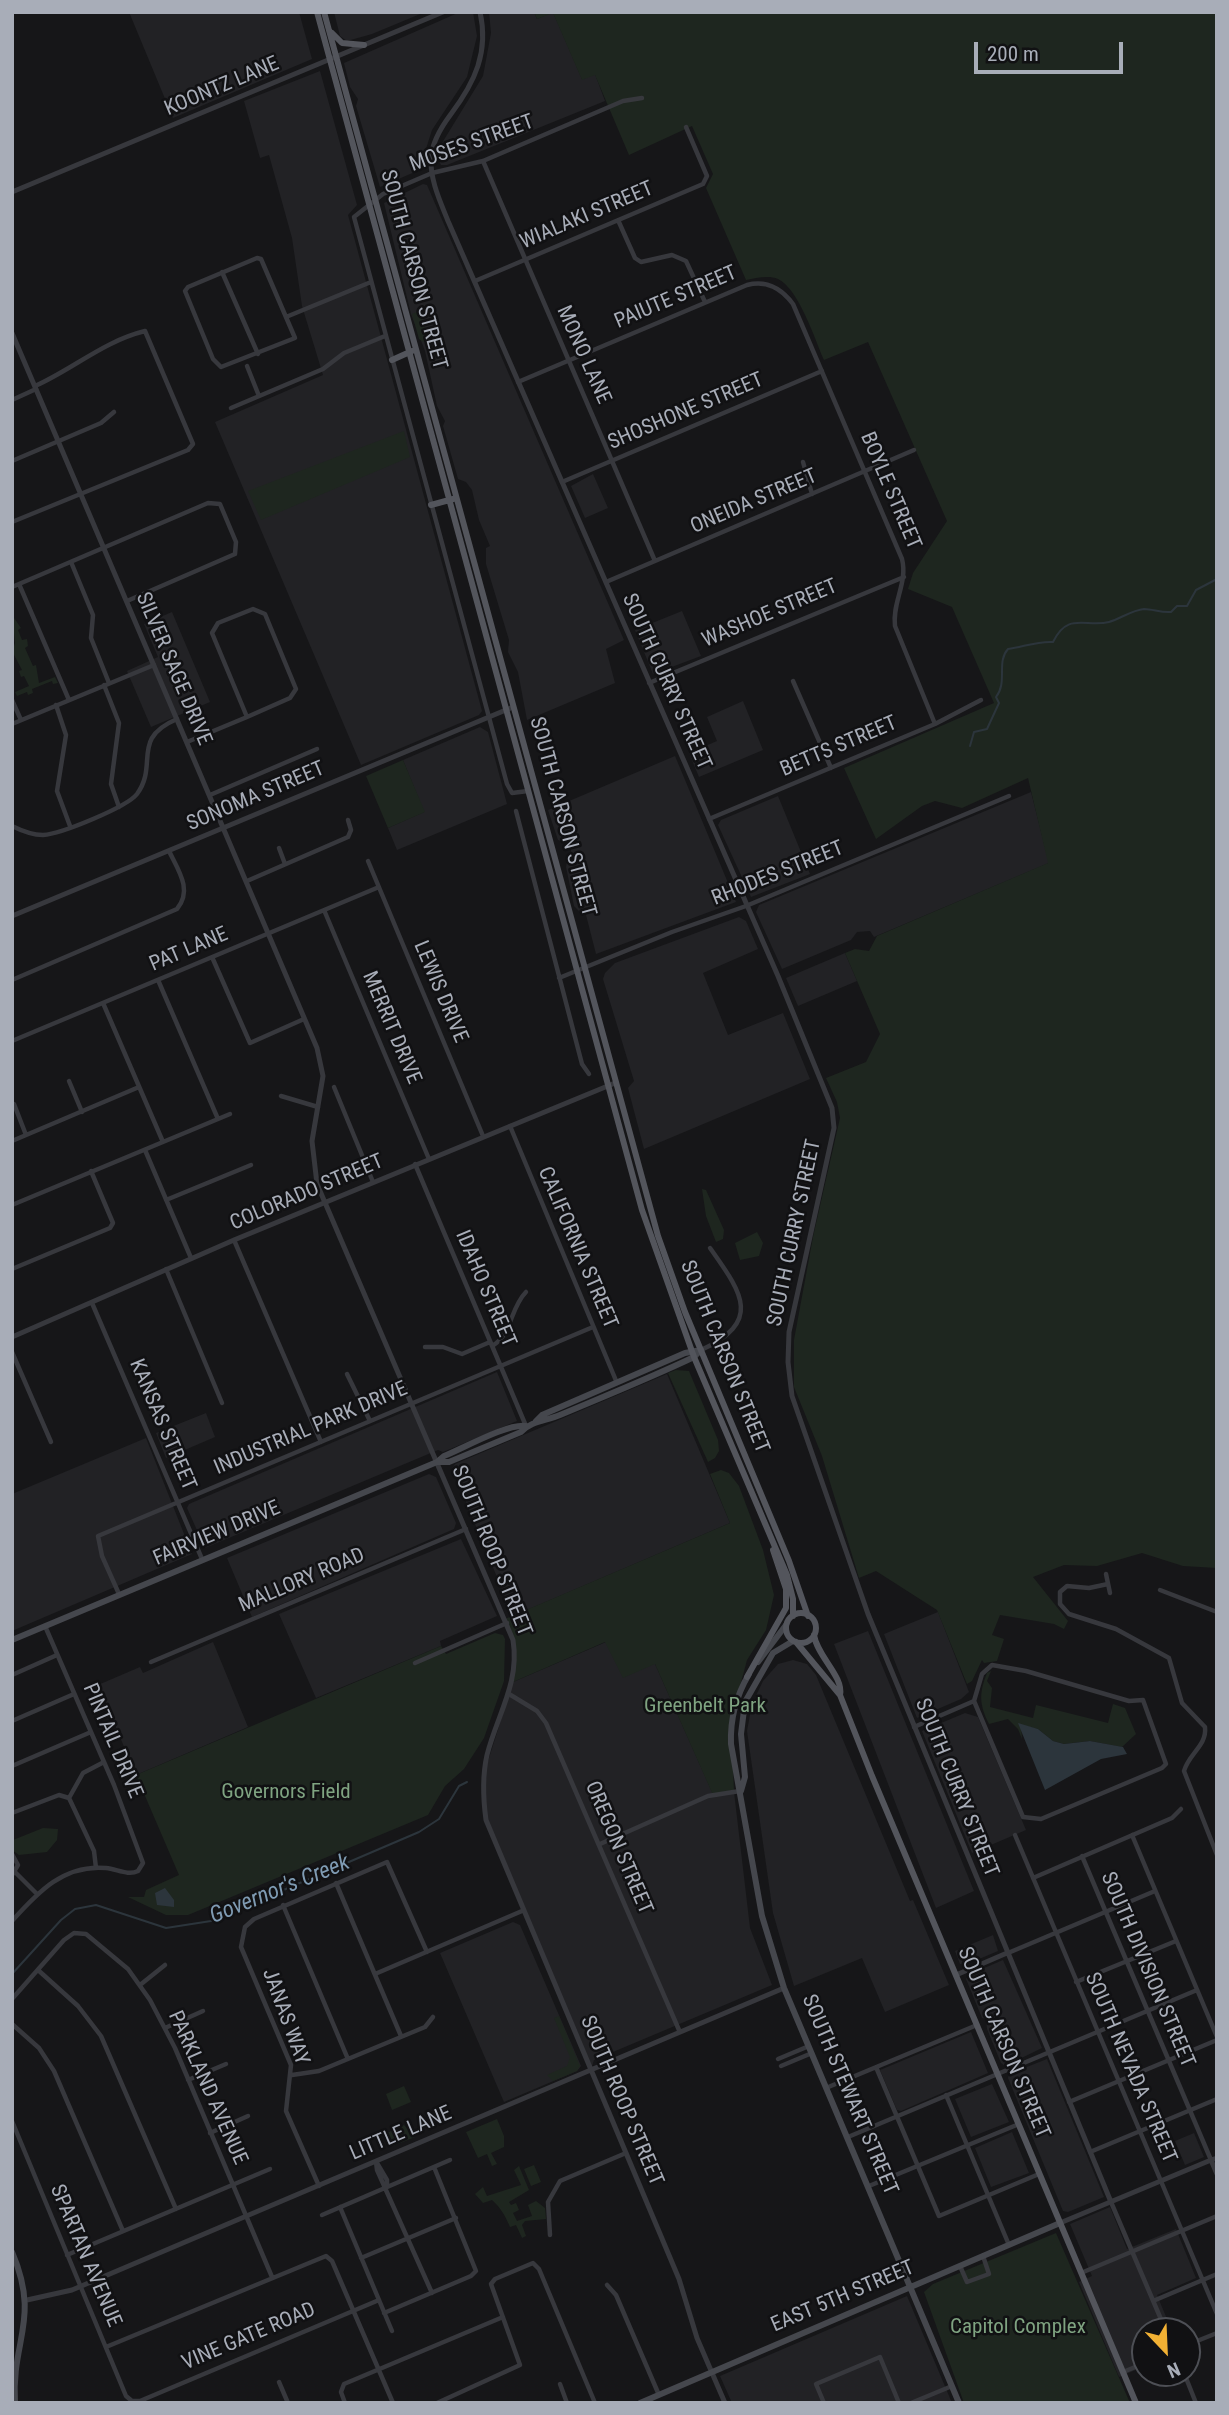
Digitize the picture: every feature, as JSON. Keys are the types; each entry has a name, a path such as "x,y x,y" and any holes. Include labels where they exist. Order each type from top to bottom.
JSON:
{"main road":[{"name":"SOUTH CARSON STREET","path":"317,12 375,198 412,351"},
{"name":"SOUTH CARSON STREET","path":"324,12 369,205 510,708 578,972 658,1236 790,1586 793,1616"},
{"path":"329,29 342,43 364,45"},
{"path":"392,360 412,351"},
{"path":"431,505 453,499"},
{"name":"SOUTH CARSON STREET","path":"532,791 585,968 649,1231 693,1354 808,1616"},
{"name":"FAIRVIEW DRIVE","path":"12,1640 437,1462 500,1432 518,1425 545,1422 701,1350"},
{"name":"FAIRVIEW DRIVE","path":"537,1422 542,1415 693,1354"},
{"path":"747,1676 786,1608 786,1589 769,1531"},
{"path":"793,1616 808,1616 815,1625 814,1635 804,1643 794,1642 787,1634 786,1625 793,1616"},
{"name":"SOUTH STEWART STREET","path":"786,1625 747,1676 731,1720 734,1767 741,1791 762,1916 784,1987 959,2403"},
{"name":"SOUTH CARSON STREET","path":"814,1635 817,1649 839,1683 840,1695"},
{"name":"SOUTH CARSON STREET","path":"794,1642 840,1695 1136,2403"},
{"name":"SOUTH STEWART STREET","path":"741,1791 746,1777 741,1734 745,1702 774,1653 794,1642"},
{"path":"815,1663 824,1669 834,1682 839,1683"},
{"name":"EAST 5TH STREET","path":"642,2402 1060,2222"},
{"path":"12,2252 27,2300 14,2401"}],"street":[{"name":"KOONTZ LANE","path":"12,192 443,12"},
{"name":"SOUTH CURRY STREET","path":"480,12 483,41 477,71 466,93 438,133 432,151 432,173 448,221 747,906 834,1120 789,1332 791,1392 852,1574 1160,2317"},
{"name":"MOSES STREET","path":"371,282 354,219 356,214 375,198 432,173 483,161 623,101 642,98"},
{"name":"WIALAKI STREET","path":"475,281 700,186 708,176 686,127"},
{"name":"MONO LANE","path":"483,161 655,561"},
{"path":"618,220 635,258 640,262 672,255 687,261 705,302"},
{"path":"261,259 286,317 295,338 227,367 215,365 185,291 188,287 222,272 261,259"},
{"path":"222,272 258,354"},
{"path":"286,317 371,282 509,791 532,791"},
{"name":"PAIUTE STREET","path":"518,382 751,283 769,285"},
{"name":"BOYLE STREET","path":"769,285 785,294 793,303 902,559 905,577 895,608 895,626 935,724"},
{"path":"12,400 64,373 88,355 145,331 194,443 188,450 12,522"},
{"name":"SILVER SAGE DRIVE","path":"12,333 247,881 321,1063"},
{"path":"231,408 323,369 344,353 385,336"},
{"path":"247,366 259,396"},
{"name":"SHOSHONE STREET","path":"562,482 822,371"},
{"path":"12,461 101,423 114,412"},
{"name":"ONEIDA STREET","path":"606,582 914,450"},
{"path":"803,462 812,494"},
{"path":"12,587 216,501 236,542 237,551 127,601"},
{"path":"71,562 93,615 91,638 119,723 111,783 119,807"},
{"name":"WASHOE STREET","path":"649,682 905,577"},
{"path":"19,584 69,700"},
{"path":"187,742 247,717 290,698 296,689 265,614 258,609 218,624 212,633 247,717"},
{"path":"12,724 155,665"},
{"path":"793,681 831,768"},
{"path":"12,700 21,720"},
{"name":"BETTS STREET","path":"709,820 935,724 981,700"},
{"path":"57,705 66,735 57,791 70,826"},
{"name":"SONOMA STREET","path":"12,916 510,708"},
{"path":"12,826 46,835 133,799 141,787 152,735 160,726 177,719"},
{"path":"209,795 317,749"},
{"name":"RHODES STREET","path":"559,978 672,932 747,906 1009,796"},
{"path":"516,811 582,1064 589,1074"},
{"path":"247,881 348,837 351,830 348,820"},
{"path":"279,848 285,864"},
{"path":"12,980 177,909 186,895 169,850"},
{"name":"LEWIS DRIVE","path":"368,861 483,1136"},
{"name":"PAT LANE","path":"12,1041 379,887"},
{"name":"MERRIT DRIVE","path":"324,910 429,1158"},
{"path":"212,957 250,1043 304,1019"},
{"path":"158,980 218,1119"},
{"path":"103,1003 163,1142"},
{"name":"SOUTH ROOP STREET","path":"321,1063 319,1108 312,1156 317,1184 507,1623 515,1663 509,1694 488,1750 483,1799 492,1838 687,2298 695,2334 725,2403"},
{"path":"69,1081 82,1112"},
{"name":"COLORADO STREET","path":"12,1337 191,1258 612,1084"},
{"path":"12,1141 139,1087"},
{"path":"334,1087 373,1182"},
{"path":"281,1097 319,1108"},
{"path":"14,1104 26,1135"},
{"path":"12,1205 230,1114"},
{"name":"CALIFORNIA STREET","path":"509,1126 618,1383"},
{"path":"145,1150 191,1258"},
{"name":"IDAHO STREET","path":"415,1164 526,1426"},
{"path":"166,1200 251,1165"},
{"path":"12,1269 110,1227 113,1223 91,1171"},
{"path":"234,1240 321,1442"},
{"path":"701,1350 719,1342 734,1329 742,1308 737,1285 710,1248"},
{"path":"166,1269 222,1403"},
{"path":"425,1347 443,1347 462,1354 491,1344 504,1336 517,1305 527,1292"},
{"name":"KANSAS STREET","path":"92,1303 201,1559"},
{"name":"INDUSTRIAL PARK DRIVE","path":"119,1594 101,1554 98,1536 593,1326"},
{"path":"12,1352 51,1441"},
{"path":"347,1374 370,1421"},
{"name":"MALLORY ROAD","path":"151,1662 466,1530"},
{"path":"1106,1574 1110,1593"},
{"path":"1108,1584 1089,1588 1067,1586 1060,1592 1060,1604 1069,1614 1116,1629 1169,1658 1174,1667 1182,1703 1205,1727 1204,1742 1187,1759 1184,1771 1217,1855"},
{"path":"1160,1590 1217,1612"},
{"path":"415,1663 507,1623"},
{"name":"PINTAIL DRIVE","path":"44,1626 142,1855 140,1870 130,1874 96,1868"},
{"path":"12,1675 57,1655"},
{"path":"992,1665 1026,1671 1129,1700 1138,1698 1143,1700 1166,1764 1041,1819 1031,1820 1020,1811 974,1702 982,1674 992,1665"},
{"path":"12,1721 74,1694"},
{"name":"OREGON STREET","path":"509,1694 537,1711 546,1723 679,2030"},
{"path":"914,1727 974,1702"},
{"path":"12,1766 91,1732"},
{"path":"69,1798 83,1773 104,1762"},
{"path":"600,1844 708,1796 741,1791"},
{"path":"12,1813 59,1795 69,1798 94,1851 96,1868 67,1874 37,1894 12,1921"},
{"path":"1032,1878 1172,1818 1181,1809"},
{"name":"SOUTH NEVADA STREET","path":"1015,1835 1217,2314"},
{"path":"1069,2102 1217,2039 1132,1835"},
{"path":"12,1854 18,1861 14,1874 37,1894"},
{"name":"SOUTH DIVISION STREET","path":"1082,1856 1168,2061 1214,2159 1217,2174"},
{"path":"348,2059 283,1905 387,1862 427,1952"},
{"path":"337,1883 401,2036"},
{"path":"956,1975 1155,1891"},
{"name":"JANAS WAY","path":"283,1905 254,1919 241,1936 241,1947 291,2064 292,2075 286,2112 319,2186"},
{"path":"375,1974 522,1911"},
{"name":"PARKLAND AVENUE","path":"38,1970 71,1935 85,1934 117,1959 140,1984 165,2028 272,2277"},
{"path":"1076,1982 1176,1940"},
{"path":"140,1984 165,1965"},
{"path":"12,1999 38,1970 78,2007 101,2036 176,2209"},
{"name":"LITTLE LANE","path":"27,2300 54,2297 81,2286 590,2072 679,2030 784,1987"},
{"path":"848,2137 1197,1990"},
{"path":"165,2028 203,2011"},
{"path":"292,2075 320,2071 425,2027 433,2017"},
{"path":"12,2024 38,2048 54,2071 123,2231"},
{"path":"826,2088 977,2025"},
{"path":"778,2059 810,2049"},
{"path":"781,2066 810,2049"},
{"path":"188,2080 226,2064"},
{"path":"876,2067 939,2216 1039,2174"},
{"path":"946,2095 1009,2245"},
{"path":"1090,2152 1217,2099"},
{"path":"210,2133 248,2116"},
{"name":"SPARTAN AVENUE","path":"12,2121 126,2396 132,2401"},
{"path":"869,2186 1018,2124"},
{"path":"550,2235 548,2202 560,2181 626,2153"},
{"path":"1060,2222 1214,2159"},
{"path":"322,2215 450,2160"},
{"path":"376,2162 432,2293"},
{"path":"384,2313 475,2272 476,2266 434,2167"},
{"path":"67,2255 270,2169"},
{"path":"340,2207 392,2331"},
{"path":"1081,2273 1217,2216"},
{"path":"361,2258 456,2218"},
{"path":"960,2266 967,2282 989,2274 983,2256"},
{"path":"106,2347 319,2257 330,2258 393,2403"},
{"path":"437,2403 520,2365 492,2284 495,2279 533,2263 539,2269 596,2403"},
{"path":"1153,2301 1217,2274"},
{"path":"607,2285 617,2295 659,2395"},
{"name":"VINE GATE ROAD","path":"132,2401 155,2394 379,2300"},
{"path":"345,2403 341,2388 503,2317"},
{"path":"824,2403 816,2384 880,2357 900,2403"},
{"path":"1123,2372 1131,2369"},
{"path":"279,2382 288,2403"},
{"path":"560,2384 568,2403"},
{"path":"911,2403 952,2386"},
{"path":"155,2394 159,2402"}],"shaded area":[{"path":"129,12 299,12 312,59 173,118"},
{"path":"334,12 425,12 372,34 347,41 340,36"},
{"path":"460,12 473,12 477,36 467,77 432,130 424,155 424,168 380,187 356,106 358,99 350,87 344,63"},
{"path":"489,12 534,12 537,19 553,12 582,79 595,74 605,101 447,165 441,165 439,161 442,143 483,76 491,33"},
{"path":"320,71 357,205 348,215 482,711 479,715 361,765 215,422 323,375 302,306 292,238 269,155 260,158 244,101"},
{"path":"423,184 427,185 624,640 606,649 615,683 527,720 518,672 508,652 509,640 486,564 486,548 490,546 479,520 472,490 466,482 458,479 443,426 445,421 437,406 425,351 411,314 384,203"},
{"path":"593,474 608,508 585,518 571,486"},
{"path":"682,611 701,656 653,674 635,630"},
{"path":"172,612 210,702 151,727 127,671 158,657 144,624"},
{"path":"743,701 763,750 699,777 689,753 717,741 707,717"},
{"path":"480,727 488,732 507,804 397,850 388,828 424,812 403,760"},
{"path":"675,756 736,902 596,954 585,911 580,912 574,906 566,867 567,862 573,858 569,844 558,840 548,810"},
{"path":"1031,792 1049,863 874,937 870,931 857,932 851,940 782,969 756,912 759,905"},
{"path":"778,796 810,874 751,897 718,825 721,820"},
{"path":"739,917 746,921 758,949 703,973 728,1035 783,1013 810,1079 644,1149 628,1088 634,1081 603,979 605,973 615,963"},
{"path":"845,953 857,981 798,1006 786,978"},
{"path":"497,1372 517,1421 443,1452 438,1450 205,1548 187,1508 189,1504"},
{"path":"667,1374 730,1523 513,1616 452,1468 455,1464"},
{"path":"206,1413 215,1437 166,1458 156,1433"},
{"path":"146,1438 192,1554 12,1631 12,1494"},
{"path":"429,1474 436,1477 456,1523 454,1529 252,1617 227,1558"},
{"path":"461,1539 497,1616 440,1641 441,1646 316,1698 279,1614"},
{"path":"938,1612 969,1692 961,1699 917,1718 884,1634"},
{"path":"868,1631 974,1891 936,1908 834,1644"},
{"path":"213,1642 248,1727 136,1775 98,1685 140,1667 143,1673"},
{"path":"606,1642 655,1664 713,1794 734,1792 750,1928 772,1985 594,2060 590,2072 488,1825 483,1777 513,1682"},
{"path":"793,1660 807,1664 816,1675 910,1901 913,1900 949,1985 885,2012 862,1958 794,1986 773,1913 747,1731 752,1704 763,1681 778,1664"},
{"path":"965,1713 978,1717 1026,1830 972,1853 922,1731"},
{"path":"1018,1723 1038,1729 1053,1741 1064,1744 1090,1741 1123,1747 1127,1754 1101,1759 1045,1790"},
{"path":"165,1888 174,1900 174,1907 157,1905 155,1893"},
{"path":"513,1922 520,1925 581,2066 577,2071 504,2102 440,1953"},
{"path":"993,1935 998,1951 965,1965 960,1964 955,1951"},
{"path":"1003,1960 1042,2048 1005,2066 1001,2063 987,2029 986,2019 982,2018 966,1979 968,1975"},
{"path":"971,2032 988,2073 901,2111 897,2110 880,2070"},
{"path":"1047,2059 1104,2197 1068,2212 1063,2211 1008,2078 1009,2074"},
{"path":"992,2084 1009,2122 971,2137 955,2099"},
{"path":"1012,2132 1029,2173 991,2187 975,2148"},
{"path":"1194,2133 1204,2157 1185,2165 1175,2141"},
{"path":"1110,2207 1127,2249 1176,2229 1196,2278 1157,2295 1166,2317 1131,2317 1131,2372 1119,2377 1079,2282 1092,2276 1070,2224"},
{"path":"907,2296 952,2403 732,2403 720,2376"}],"green space":[{"path":"534,12 1217,12 1217,1568 1183,1566 1142,1553 1097,1566 1064,1565 1033,1577 1068,1621 1064,1629 1054,1624 1000,1615 992,1635 1004,1639 997,1661 984,1663 982,1660 972,1681 967,1684 937,1610 876,1571 859,1578 822,1456 794,1387 794,1340 813,1237 840,1118 837,1102 826,1078 866,1062 880,1034 845,953 855,949 869,951 877,936 1048,863 1028,778 962,808 935,801 922,806 876,839 844,768 994,703 952,607 908,589 913,573 947,521 868,342 824,360 799,304 786,285 771,277 746,280 706,188 713,174 692,126 629,155 595,75 582,80 553,13 537,19"},
{"path":"419,311 429,339 423,342 419,339 412,314"},
{"path":"404,431 410,457 261,520 248,491"},
{"path":"12,615 21,628 18,630 22,640 27,639 28,646 25,648 33,666 36,665 39,683 55,677 58,683 53,684 52,681 32,689 33,693 17,696 15,692 29,686 24,676 21,677 19,671 22,670 12,651 15,643"},
{"path":"403,760 425,812 388,828 366,776"},
{"path":"702,1189 706,1190 724,1230 723,1239 716,1242 706,1216"},
{"path":"757,1232 763,1243 759,1256 740,1260 735,1243"},
{"path":"676,1370 689,1371 718,1440 719,1451 715,1458 708,1462 668,1373"},
{"name":"Greenbelt Park","path":"721,1470 729,1473 739,1486 763,1550 774,1595 766,1630 747,1660 731,1720 734,1792 713,1795 655,1664 623,1678 605,1642 513,1682 515,1650 505,1619 730,1523 710,1474"},
{"name":"Governors Field","path":"495,1633 503,1635 505,1639 504,1681 484,1738 464,1769 445,1786 428,1815 188,1915 166,1915 128,1897 144,1897 146,1890 179,1875 136,1775 441,1646 446,1654"},
{"path":"991,1671 987,1681 992,1688 990,1707 1033,1718 1036,1705 1108,1723 1113,1704 1125,1708 1136,1734 1122,1747 1090,1741 1064,1744 1053,1741 1038,1729 1021,1725 1022,1739 1018,1729 1008,1719 989,1724 981,1693 987,1673"},
{"path":"43,1828 58,1829 57,1840 47,1852 19,1855 12,1850 13,1840"},
{"path":"559,2016 580,2066 577,2071 553,2081 547,2075 567,2066 570,2057 554,2018"},
{"path":"404,2086 411,2102 392,2110 386,2094"},
{"path":"497,2119 504,2136 504,2147 491,2153 497,2164 492,2166 487,2154 478,2158 466,2132"},
{"path":"404,2125 415,2137 393,2146 387,2133"},
{"path":"534,2165 541,2182 531,2186 524,2169"},
{"path":"519,2166 529,2190 509,2202 511,2205 516,2203 519,2210 513,2213 517,2221 532,2216 528,2205 536,2201 545,2208 546,2219 525,2221 522,2225 526,2236 522,2238 516,2225 510,2227 492,2200 483,2203 475,2194 483,2187 487,2196 521,2185 514,2170"},
{"name":"Capitol Complex","path":"1056,2233 1130,2403 964,2403 924,2292 933,2284"}],"waterway":[{"path":"970,746 974,732 987,729 999,703 996,697 1001,685 1003,660 1008,649 1053,642 1059,632 1071,624 1109,622 1144,609 1171,612 1177,606 1187,606 1196,590 1217,579"},
{"name":"Governor's Creek","path":"12,1974 61,1920 75,1909 96,1905 166,1928 211,1921 419,1832 439,1819 459,1786 467,1782"}]}
